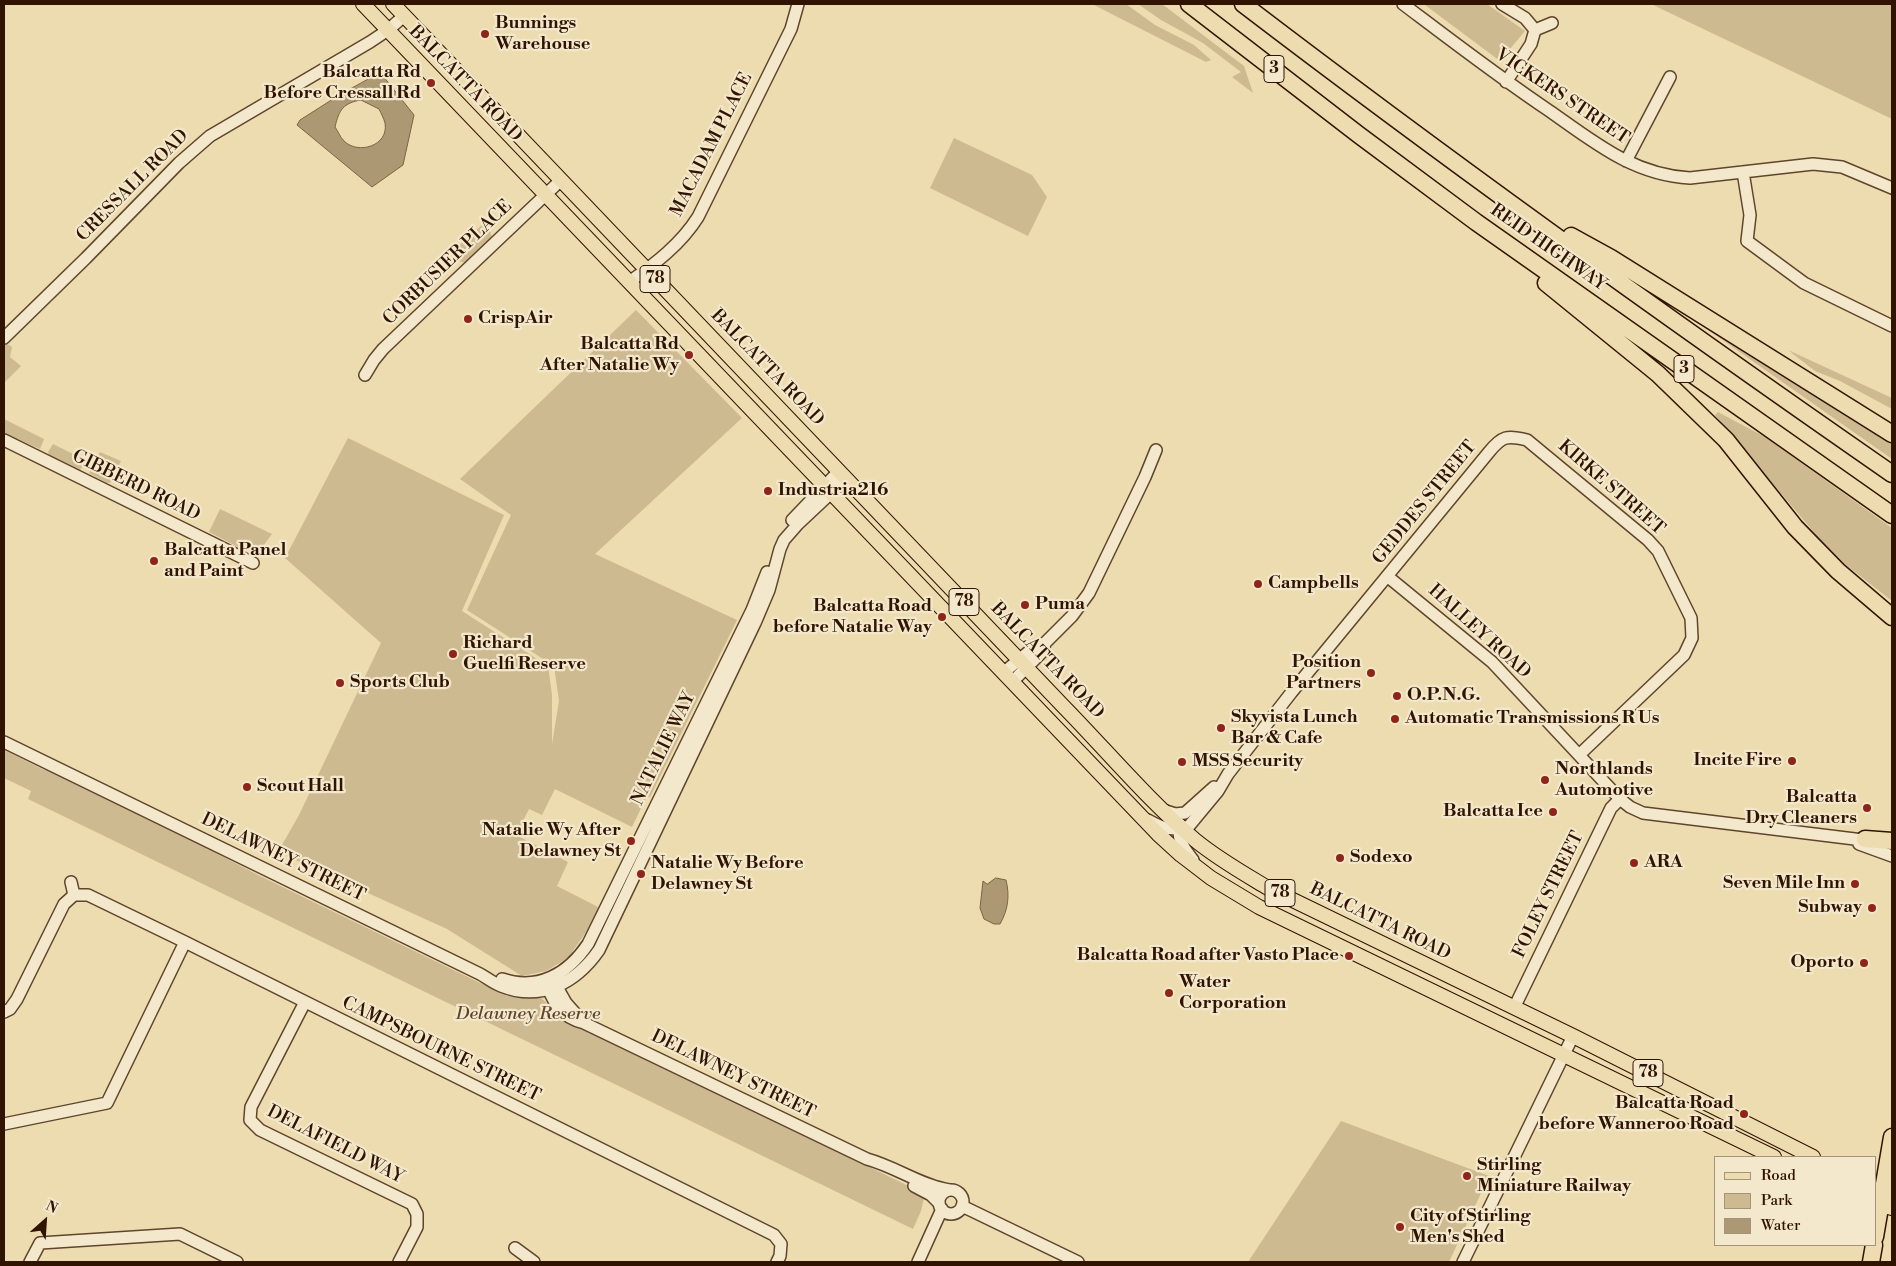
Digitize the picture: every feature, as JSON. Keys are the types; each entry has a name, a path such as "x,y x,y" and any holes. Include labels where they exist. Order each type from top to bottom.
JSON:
{"highway":[{"name":"REID HIGHWAY","path":"1189,4 1476,222 1892,515"},
{"name":"REID HIGHWAY","path":"1243,4 1361,95 1489,188 1892,474"},
{"path":"1489,188 1611,258 1892,434"},
{"path":"1476,222 1548,285 1658,374 1726,440 1795,527 1838,571 1871,600 1892,615"},
{"path":"1865,839 1892,841"},
{"path":"1876,1161 1892,1140"},
{"path":"1876,1230 1892,1140"},
{"path":"1871,1262 1873,1246"}],"main road":[{"name":"BALCATTA ROAD","path":"363,4 1137,813 1172,847 1201,870 1259,907 1772,1156"},
{"name":"BALCATTA ROAD","path":"393,4 560,181 1162,809 1183,824 1194,839 1238,870 1268,888 1573,1036 1811,1156"}],"street":[{"name":"MACADAM PLACE","path":"629,282 647,271 678,243 698,217 791,29 798,4"},
{"name":"VICKERS STREET","path":"1403,4 1416,8 1506,82 1610,153 1643,169 1671,177 1690,178 1813,164 1842,167 1892,188"},
{"path":"1502,4 1525,18 1535,30"},
{"name":"CRESSALL ROAD","path":"4,338 179,163 210,136 388,30 404,16"},
{"path":"1535,30 1552,23"},
{"path":"1506,82 1531,44 1535,30"},
{"path":"1626,161 1670,77"},
{"path":"1742,172 1750,215 1747,241 1804,283 1892,326"},
{"name":"CORBUSIER PLACE","path":"366,374 384,348 560,181"},
{"name":"GEDDES STREET","path":"1183,824 1228,774 1291,693 1496,443 1511,436 1527,440"},
{"name":"GIBBERD ROAD","path":"4,440 254,563"},
{"name":"KIRKE STREET","path":"1527,440 1648,540 1658,551 1691,618 1692,638 1684,655 1578,755"},
{"path":"1008,678 1023,664 1037,645 1046,643 1072,616 1089,593 1145,478 1156,450"},
{"name":"NATALIE WAY","path":"551,984 588,965 599,950 755,623 769,590 784,540 828,489 843,475"},
{"name":"HALLEY ROAD","path":"1387,576 1492,662 1630,808 1643,813 1865,839 1892,846"},
{"name":"DELAWNEY STREET","path":"4,742 480,974 494,983 527,992 551,984 564,1015 868,1159 924,1183 949,1190"},
{"name":"FOLEY STREET","path":"1514,1008 1612,808 1620,799"},
{"path":"1137,813 1158,826 1169,830 1183,824"},
{"path":"1183,824 1178,834 1182,845 1201,870"},
{"name":"HALLEY ROAD","path":"1833,836 1892,856"},
{"path":"4,1012 18,999 64,904 74,894 71,882"},
{"name":"CAMPSBOURNE STREET","path":"74,894 88,895 185,942 774,1235 781,1244 780,1256 777,1262"},
{"path":"4,1124 107,1103 185,942"},
{"name":"DELAFIELD WAY","path":"305,1002 251,1107 250,1120 260,1130 412,1204 417,1214 417,1227 399,1262"},
{"path":"1463,1262 1573,1036"},
{"name":"DELAWNEY STREET","path":"868,1159 876,1168 931,1195 943,1208"},
{"path":"926,1262 943,1208 940,1196 949,1190 958,1192 962,1198 962,1206 958,1211 943,1208"},
{"path":"962,1206 1078,1262"},
{"path":"918,1262 943,1208"},
{"path":"30,1262 40,1243 180,1234 237,1262"},
{"path":"515,1248 534,1262"}],"green space":[{"path":"1092,4 1126,4 1155,25 1194,45 1211,60 1206,62"},
{"path":"1138,4 1162,4 1244,66 1253,93 1232,77 1241,72 1203,43 1161,20"},
{"path":"1426,4 1487,4 1525,31 1500,61"},
{"path":"1651,4 1892,4 1892,119"},
{"path":"954,138 1032,175 1047,197 1028,236 930,188"},
{"path":"482,225 490,231 492,238 466,263 458,261 457,258 461,253 456,248"},
{"path":"636,310 742,418 595,554 737,620 650,797 646,798 632,827 555,789 542,815 529,809 516,835 568,862 557,886 602,909 568,958 546,971 522,976 447,929 278,852 299,815 381,643 285,558 348,438 504,515 462,611 548,666 552,695 552,744 559,701 554,666 467,610 511,515 460,479"},
{"path":"1705,322 1892,441 1892,459 1704,327"},
{"path":"6,343 12,347 10,357 21,366 4,383 4,345"},
{"path":"1788,350 1892,398 1892,409 1840,381 1815,371"},
{"path":"1718,412 1765,437 1892,528 1892,601 1846,565 1817,536 1715,415"},
{"path":"4,419 44,439 40,449 4,433"},
{"path":"53,444 85,460 81,469 49,455 48,452"},
{"path":"100,452 121,461 111,482 107,483 89,473"},
{"path":"220,509 272,534 260,550 238,547 209,532"},
{"name":"Delawney Reserve","path":"4,750 44,770 47,765 260,876 507,996 523,993 536,995 546,1002 557,1015 925,1194 921,1211 913,1229 28,799 31,791 4,778"},
{"path":"1341,1121 1489,1176 1449,1262 1248,1262"}],"water":[{"path":"376,75 383,76 414,115 403,165 372,187 297,125 300,120","holes":["361,100 379,109 385,123 385,131 382,137 371,146 364,148 350,145 344,141 335,127 340,112 350,103"]},
{"path":"996,878 1006,880 1008,892 1005,913 1000,924 994,924 984,919 980,908 983,881 987,884"}],"place":[{"name":"Bunnings Warehouse","path":"485,34"},
{"name":"Balcatta Rd Before Cressall Rd","path":"431,83"},
{"name":"CrispAir","path":"468,319"},
{"name":"Balcatta Rd After Natalie Wy","path":"689,355"},
{"name":"Industria216","path":"768,491"},
{"name":"Balcatta Panel and Paint","path":"154,561"},
{"name":"Campbells","path":"1258,584"},
{"name":"Puma","path":"1025,605"},
{"name":"Balcatta Road before Natalie Way","path":"942,617"},
{"name":"Richard Guelfi Reserve","path":"453,654"},
{"name":"Position Partners","path":"1371,673"},
{"name":"Sports Club","path":"340,683"},
{"name":"O.P.N.G.","path":"1397,696"},
{"name":"Automatic Transmissions R Us","path":"1395,719"},
{"name":"Skyvista Lunch Bar & Cafe","path":"1221,728"},
{"name":"Incite Fire","path":"1792,761"},
{"name":"MSS Security","path":"1182,762"},
{"name":"Northlands Automotive","path":"1545,780"},
{"name":"Scout Hall","path":"247,787"},
{"name":"Balcatta Dry Cleaners","path":"1867,808"},
{"name":"Balcatta Ice","path":"1553,812"},
{"name":"Natalie Wy After Delawney St","path":"631,841"},
{"name":"Sodexo","path":"1340,858"},
{"name":"ARA","path":"1634,863"},
{"name":"Natalie Wy Before Delawney St","path":"641,874"},
{"name":"Seven Mile Inn","path":"1855,884"},
{"name":"Subway","path":"1872,908"},
{"name":"Balcatta Road after Vasto Place","path":"1349,956"},
{"name":"Oporto","path":"1864,963"},
{"name":"Water Corporation","path":"1169,993"},
{"name":"Balcatta Road before Wanneroo Road","path":"1744,1114"},
{"name":"Stirling Miniature Railway","path":"1467,1176"},
{"name":"City of Stirling Men's Shed","path":"1400,1227"}]}
